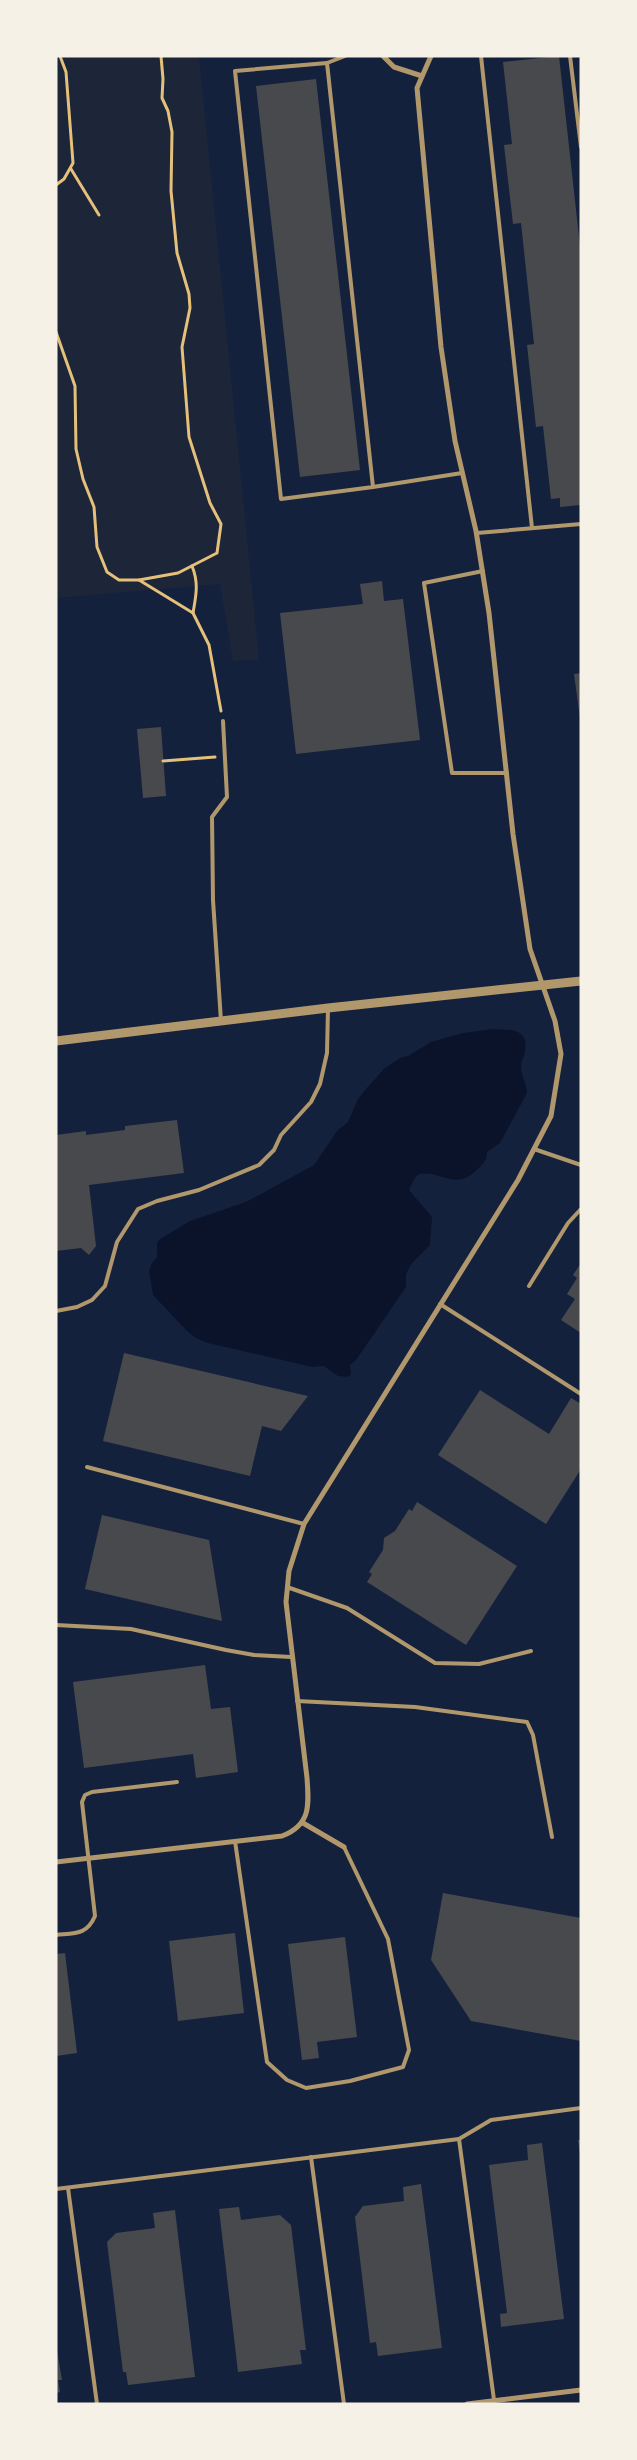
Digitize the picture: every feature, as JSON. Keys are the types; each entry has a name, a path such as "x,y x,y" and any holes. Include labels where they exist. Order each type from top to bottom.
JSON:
{"street":[{"path":"383,56 394,67 422,76"},
{"path":"56,1862 282,1836 294,1832 303,1823 309,1797 286,1602 289,1571 304,1524 488,1230 551,1116 561,1054 555,1021 530,949 513,834 483,571 477,533 455,441 441,347 417,88 432,56"},
{"path":"56,1040 581,981"},
{"path":"303,1823 344,1847"},
{"path":"467,2404 581,2390"}],"lane":[{"path":"344,56 327,63 235,71 281,499 462,473"},
{"path":"481,56 532,528"},
{"path":"570,56 581,147"},
{"path":"327,63 373,487"},
{"path":"477,533 581,524"},
{"path":"483,571 424,583 452,773 507,772"},
{"path":"221,1021 213,900 212,817 227,797 223,720"},
{"path":"56,1311 92,1300 105,1286 117,1242 138,1209 164,1199 199,1190 259,1165 274,1150 281,1135 311,1102 320,1084 327,1053 328,1008"},
{"path":"534,1149 581,1165"},
{"path":"529,1286 568,1223 581,1209"},
{"path":"440,1304 581,1394"},
{"path":"87,1467 304,1524"},
{"path":"287,1587 347,1608 435,1663 479,1664 531,1651"},
{"path":"56,1625 131,1629 254,1655 291,1657"},
{"path":"297,1701 415,1707 527,1722 533,1735 552,1836"},
{"path":"56,1935 82,1932 90,1926 95,1916 82,1802 85,1795 92,1792 177,1782"},
{"path":"236,1841 267,2062 287,2080 306,2088 403,2067 409,2050 388,1939 344,1847"},
{"path":"56,2189 459,2138 491,2120 581,2108"},
{"path":"459,2138 494,2400"},
{"path":"311,2157 344,2404"},
{"path":"68,2188 97,2404"}],"path":[{"path":"56,185 72,169 73,163 66,72 60,56"},
{"path":"56,332 75,386 76,449 83,479 94,507 97,547 107,572 119,580 138,580 178,573 216,553 222,524 210,503 189,437 182,347 190,308 189,294 177,253 171,192 172,132 168,111 162,98 164,79 161,56"},
{"path":"72,169 98,215"},
{"path":"192,566 197,578 193,613"},
{"path":"138,580 193,613 209,645 223,720"},
{"path":"163,761 225,758"}],"shaded area":[{"path":"56,56 199,56 259,660 233,661 220,584 56,598"},
{"path":"493,1029 511,1030 521,1034 524,1038 525,1052 521,1066 527,1093 500,1143 487,1152 484,1163 470,1175 455,1180 428,1174 420,1174 415,1178 409,1190 432,1217 430,1245 412,1263 406,1274 406,1287 356,1360 350,1365 351,1374 348,1377 338,1376 324,1366 312,1367 208,1343 196,1338 153,1295 149,1271 157,1257 157,1243 160,1239 190,1221 246,1202 314,1165 337,1131 348,1122 358,1099 365,1090 385,1068 400,1058 408,1056 431,1042 463,1033"}],"building":[{"path":"559,56 581,255 581,505 560,507 560,498 551,499 543,426 536,427 527,345 534,344 521,223 513,224 504,145 512,144 503,62"},
{"path":"316,79 360,470 300,477 256,86"},
{"path":"382,581 384,601 403,599 420,740 296,754 280,613 363,604 360,584"},
{"path":"581,673 581,718 580,718 574,674"},
{"path":"161,727 166,796 143,798 137,729"},
{"path":"177,1120 184,1173 89,1185 96,1246 89,1255 81,1248 56,1251 56,1135 86,1131 86,1135 125,1130 125,1126"},
{"path":"581,1263 581,1333 561,1320 575,1299 567,1294 577,1278 573,1275"},
{"path":"124,1353 308,1396 281,1431 262,1426 250,1476 103,1441"},
{"path":"480,1390 549,1434 571,1398 581,1404 581,1469 546,1524 438,1455"},
{"path":"417,1502 517,1566 466,1645 367,1582 372,1574 369,1572 383,1550 384,1538 395,1531 409,1509 412,1511"},
{"path":"102,1515 209,1540 222,1621 85,1589"},
{"path":"205,1665 211,1709 230,1707 238,1772 196,1778 193,1754 84,1768 73,1682"},
{"path":"443,1893 581,1918 581,2041 471,2021 431,1960"},
{"path":"235,1933 244,2013 178,2021 169,1941"},
{"path":"345,1937 357,2037 317,2042 319,2058 302,2060 288,1944"},
{"path":"65,1953 77,2053 56,2056 56,1954"},
{"path":"578,2140 581,2140 581,2154 580,2154"},
{"path":"542,2143 564,2319 501,2327 500,2314 507,2313 489,2165 528,2160 527,2145"},
{"path":"421,2184 442,2348 378,2356 376,2342 370,2343 355,2217 363,2206 404,2201 403,2187"},
{"path":"239,2207 241,2220 280,2215 291,2225 306,2350 300,2350 302,2364 238,2372 219,2209"},
{"path":"175,2210 195,2377 128,2385 126,2372 123,2372 107,2242 116,2233 155,2228 153,2213"},
{"path":"56,2345 62,2380 58,2380 60,2392 56,2393"}]}
